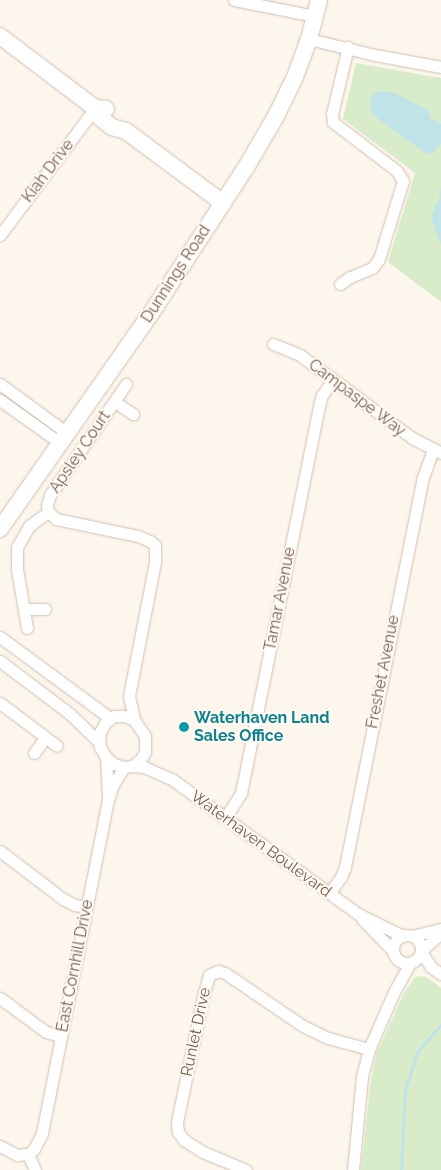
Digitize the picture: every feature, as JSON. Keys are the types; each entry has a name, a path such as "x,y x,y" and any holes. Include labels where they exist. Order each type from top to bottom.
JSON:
{"street":[{"path":"234,0 315,16"},
{"name":"Dunnings Road","path":"0,529 150,315 223,203 276,116 307,43 318,0"},
{"path":"0,36 95,108 104,108 118,119 126,132 223,203"},
{"path":"307,43 441,67"},
{"path":"340,284 350,277 372,268 379,259 403,181 399,174 333,122 332,114 347,51"},
{"name":"Kiah Drive","path":"0,235 95,108"},
{"name":"Campaspe Way","path":"273,344 300,355 412,438 437,451"},
{"name":"Tamar Avenue","path":"225,818 241,793 319,405 322,395 333,380"},
{"path":"0,384 63,438"},
{"name":"Apsley Court","path":"126,384 50,495 47,503 48,512 61,521 138,536 153,542 157,554 129,696"},
{"path":"0,400 63,438"},
{"name":"Apsley Court","path":"115,402 133,414"},
{"name":"Freshet Avenue","path":"329,893 341,877 345,867 422,480 437,451"},
{"path":"27,628 16,560 17,547 29,526 48,512"},
{"path":"24,609 45,609"},
{"path":"0,637 113,717 124,716 134,720"},
{"path":"0,661 70,714 97,740 106,757 128,767 143,756 146,747 146,736 134,720 129,696"},
{"path":"97,740 101,729 129,696"},
{"path":"0,703 56,746"},
{"path":"34,753 45,738"},
{"name":"Waterhaven Boulevard","path":"146,747 163,775"},
{"name":"East Cornhill Drive","path":"31,1161 41,1149 42,1133 108,800 106,757"},
{"name":"Waterhaven Boulevard","path":"128,767 144,767 163,775 225,818 358,914 395,954"},
{"name":"East Cornhill Drive","path":"108,800 128,767"},
{"path":"0,851 63,898 75,905 86,907"},
{"name":"Waterhaven Boulevard","path":"358,914 408,936"},
{"path":"394,992 396,941 408,936 441,931"},
{"path":"353,1170 362,1076 369,1049 394,992 421,951 441,931"},
{"path":"408,936 418,940 421,951 431,967 441,974"},
{"path":"395,954 404,963 431,967"},
{"name":"Runlet Drive","path":"246,1170 203,1152 184,1140 178,1132 177,1122 202,996 210,975 214,972 225,973 303,1026 328,1038 369,1049"},
{"path":"0,998 46,1032 61,1036"},
{"path":"0,1148 12,1161 31,1161"}],"green space":[{"path":"356,63 441,78 441,302 388,262 415,173 343,119"},
{"path":"425,976 441,988 441,1170 361,1170 371,1079 377,1052 404,993 415,977"}],"water":[{"path":"381,91 395,93 429,111 430,118 441,124 441,144 434,152 428,154 421,150 373,115 369,101 374,93"},
{"path":"441,186 441,245 431,216 439,200"}],"waterway":[{"path":"401,1170 405,1090 417,1052 441,1024"}],"place":[{"name":"Waterhaven Land Sales Office","path":"184,727"}]}
